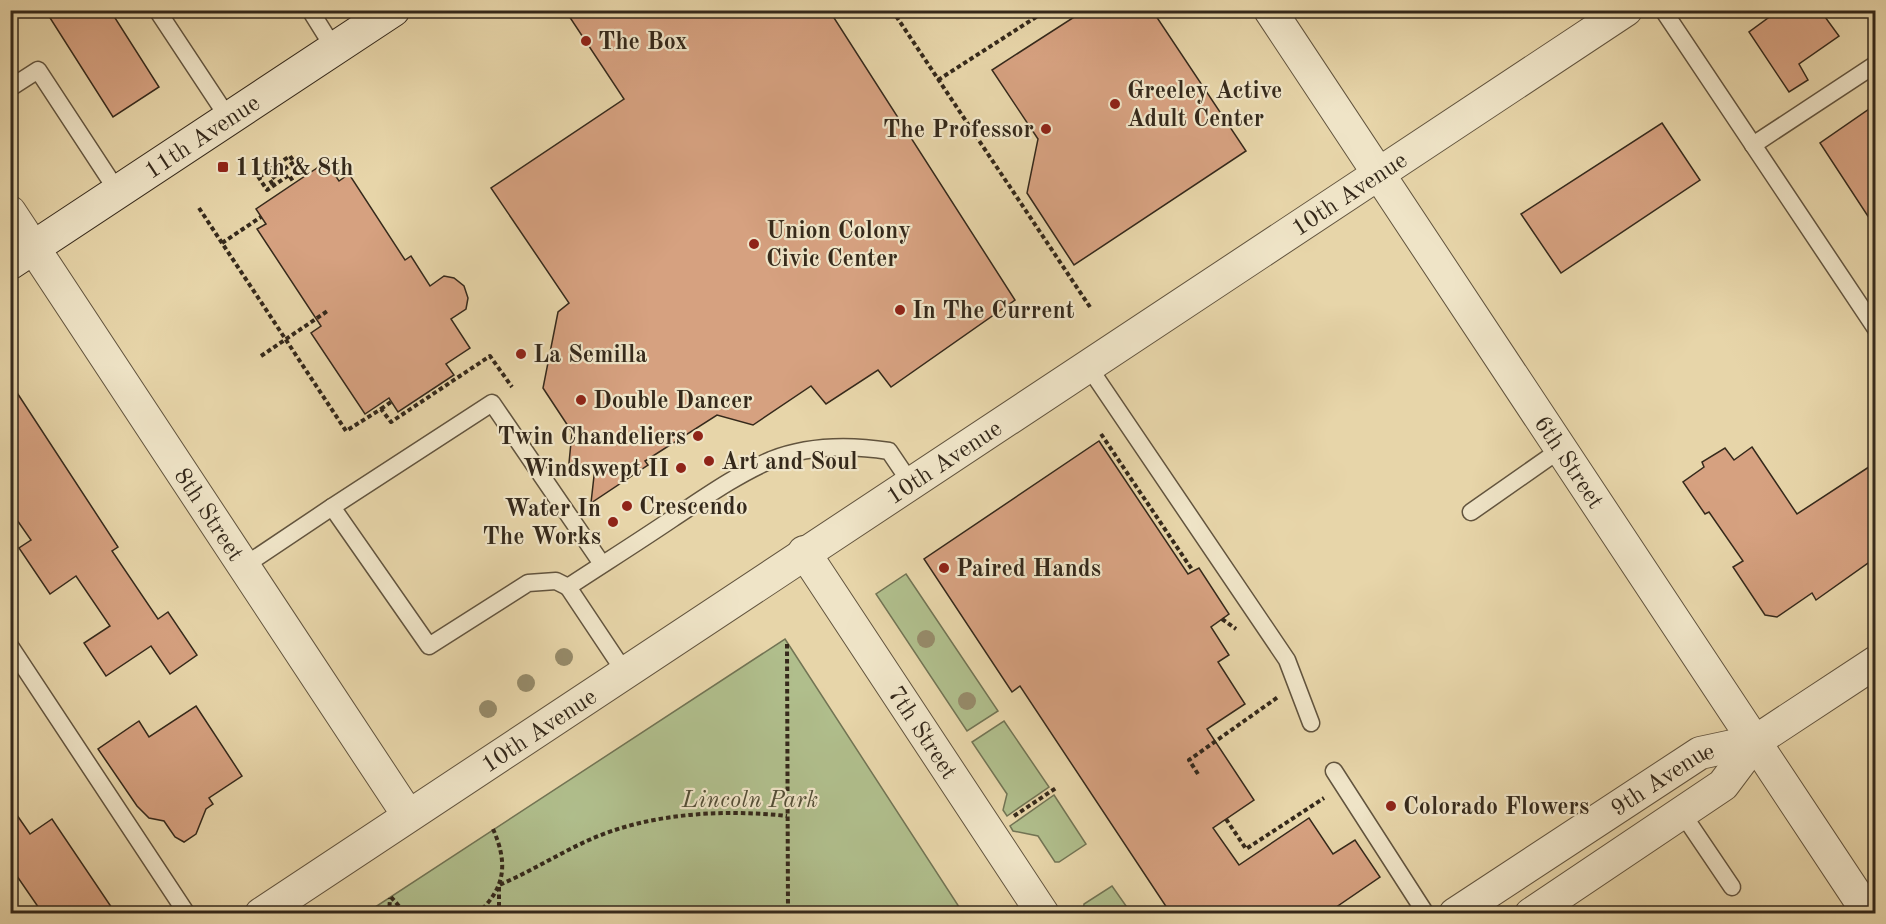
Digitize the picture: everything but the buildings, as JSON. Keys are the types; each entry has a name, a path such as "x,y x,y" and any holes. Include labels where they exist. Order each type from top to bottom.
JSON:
{"main road":[{"name":"11th Avenue","path":"22,256 393,10"}],"street":[{"name":"6th Street","path":"1270,10 1869,914"},
{"name":"10th Avenue","path":"261,914 624,671 1626,10"},
{"name":"8th Street","path":"10,212 22,256 244,566 408,815"},
{"name":"7th Street","path":"804,552 1043,914"},
{"name":"9th Avenue","path":"1531,914 1723,785 1756,741 1875,662"},
{"name":"9th Avenue","path":"1455,914 1700,753 1756,741"}],"lane":[{"path":"157,10 229,119"},
{"path":"309,10 335,50"},
{"path":"1663,10 1875,329"},
{"path":"1753,145 1875,64"},
{"path":"10,88 38,70 118,192"},
{"path":"1088,366 1287,660 1311,723"},
{"path":"244,566 492,404 602,564"},
{"path":"568,587 729,481 772,459 810,450 851,445 889,451 910,482"},
{"path":"1471,512 1561,449"},
{"path":"332,507 429,646 528,582 556,581 568,587 624,671"},
{"path":"10,646 187,914"},
{"path":"1334,771 1426,914"},
{"path":"1682,813 1732,887"}],"path":[{"path":"892,10 1090,307"},
{"path":"939,80 1047,10"},
{"path":"259,177 290,156 294,162 270,180 273,185"},
{"path":"254,170 267,190 289,175 294,183"},
{"path":"199,208 346,431 391,402"},
{"path":"222,243 261,217"},
{"path":"261,356 329,310"},
{"path":"381,409 391,422 490,356 516,393"},
{"path":"1101,434 1193,571"},
{"path":"1222,618 1240,633"},
{"path":"787,644 788,914"},
{"path":"1198,774 1189,760 1282,694"},
{"path":"1008,820 1056,788"},
{"path":"1226,819 1246,849 1329,795"},
{"path":"477,914 490,902 499,885 590,840 644,823 741,812 787,816"},
{"path":"492,830 501,847 503,866 499,885 499,914"},
{"path":"389,914 391,897 406,914"}],"green space":[{"path":"906,574 998,711 967,731 876,594"},
{"name":"Lincoln Park","path":"785,639 963,913 366,913"},
{"path":"1004,721 1049,787 1007,816 1003,810 1007,794 972,742"},
{"path":"1054,795 1086,844 1059,862 1055,862 1038,836 1013,831 1010,826"},
{"path":"1112,886 1131,913 1083,913 1084,904"}],"place":[{"name":"The Box","path":"586,41"},
{"name":"Greeley Active Adult Center","path":"1115,104"},
{"name":"The Professor","path":"1046,129"},
{"name":"11th & 8th","path":"223,167"},
{"name":"Union Colony Civic Center","path":"754,244"},
{"name":"In The Current","path":"900,310"},
{"name":"La Semilla","path":"521,354"},
{"name":"Double Dancer","path":"581,400"},
{"name":"Twin Chandeliers","path":"698,436"},
{"name":"Art and Soul","path":"709,461"},
{"name":"Windswept II","path":"681,468"},
{"name":"Crescendo","path":"627,506"},
{"name":"Water In The Works","path":"613,522"},
{"name":"Paired Hands","path":"944,568"},
{"name":"Colorado Flowers","path":"1391,806"}]}
